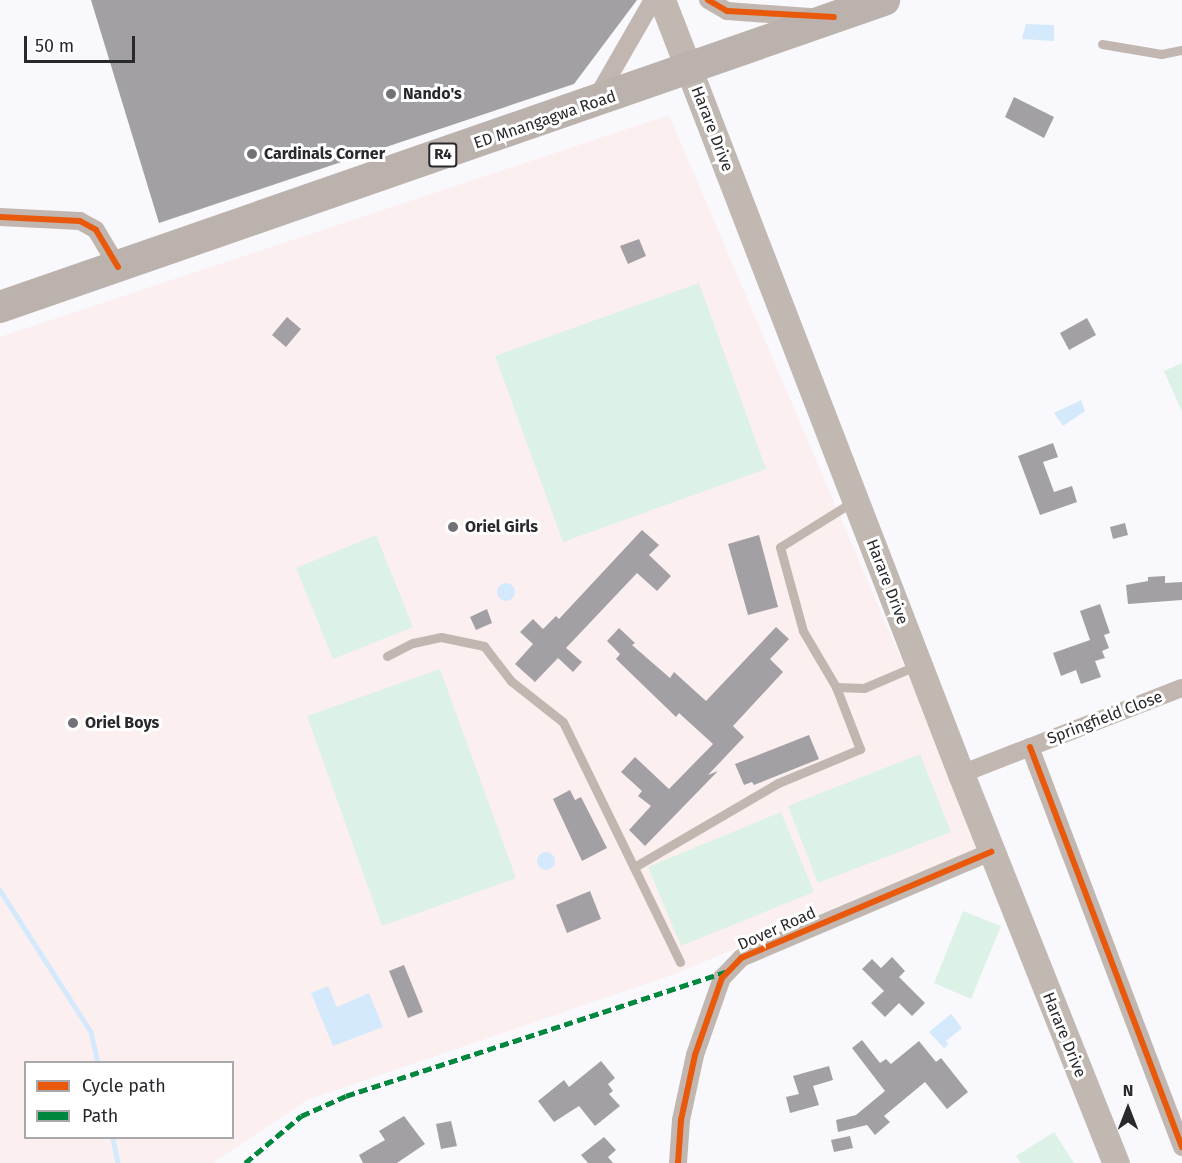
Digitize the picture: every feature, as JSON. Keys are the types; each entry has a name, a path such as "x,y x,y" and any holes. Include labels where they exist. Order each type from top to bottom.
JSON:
{"highway":[{"name":"ED Mnangagwa Road","path":"0,307 689,70 884,0"}],"main road":[{"name":"Harare Drive","path":"662,0 991,852 1116,1163"}],"street":[{"path":"593,103 653,0"},
{"path":"708,0 727,11 834,17"},
{"path":"0,217 80,221 96,230 118,267"},
{"name":"Springfield Close","path":"961,774 1182,688"},
{"path":"1030,747 1182,1147"},
{"name":"Dover Road","path":"678,1163 681,1120 695,1055 722,978 741,958 991,852"}],"lane":[{"path":"1102,44 1161,54 1182,51"},
{"path":"636,866 778,783 860,749 836,687 803,631 780,547 856,500"},
{"path":"387,656 413,643 441,637 484,646 512,681 563,723 608,821 636,866 680,962"},
{"path":"836,687 864,688 906,670"}],"shaded area":[{"name":"Oriel Girls","path":"669,115 981,847 672,975 307,1100 213,1163 0,1163 0,337"}],"green space":[{"path":"699,283 766,469 563,542 495,356"},
{"path":"1182,363 1182,412 1164,371"},
{"path":"376,535 413,627 333,659 296,568"},
{"path":"440,669 516,878 382,926 307,716"},
{"path":"920,754 951,832 818,883 788,806"},
{"path":"781,812 814,892 681,946 648,867"},
{"path":"963,911 1001,926 971,999 934,983"},
{"path":"1054,1132 1074,1163 1021,1163 1016,1156"}],"water":[{"path":"1026,24 1054,25 1054,41 1022,39"},
{"path":"1081,400 1085,411 1063,426 1054,413"},
{"path":"506,583 512,586 515,592 512,598 506,601 500,598 497,592 500,586"},
{"path":"542,852 550,852 555,857 553,868 542,870 537,865 537,857"},
{"path":"328,986 337,1007 369,993 383,1027 333,1046 311,993"},
{"path":"951,1014 962,1028 946,1041 949,1044 944,1048 929,1032"}],"building":[{"name":"Cardinals Corner","path":"91,0 637,0 574,84 159,223"},
{"path":"1014,97 1054,117 1044,138 1005,117"},
{"path":"639,239 646,256 628,264 620,246"},
{"path":"287,317 301,329 286,347 272,335"},
{"path":"1087,318 1096,335 1069,350 1060,333"},
{"path":"1053,443 1058,457 1043,462 1054,492 1072,486 1077,502 1040,515 1018,456"},
{"path":"1125,523 1128,535 1113,539 1110,527"},
{"path":"642,530 659,545 649,555 671,576 657,591 637,573 566,648 582,662 573,672 558,658 535,682 515,664 533,644 520,632 533,619 543,629 556,616 559,619"},
{"path":"759,535 778,607 748,615 728,544"},
{"path":"1165,576 1165,583 1182,582 1182,600 1128,604 1126,585 1148,581 1148,577"},
{"path":"1100,604 1110,633 1104,635 1109,648 1102,651 1105,658 1095,661 1101,677 1081,684 1076,670 1061,676 1053,653 1090,640 1080,611"},
{"path":"487,609 492,623 476,630 470,617"},
{"path":"776,627 789,639 770,659 783,672 733,726 744,737 708,775 718,771 645,846 629,830 651,806 638,796 642,791 621,772 635,757 669,789 713,744 679,713 676,717 616,659 620,654 607,641 619,628 635,643 632,645 670,678 674,672 706,701"},
{"path":"809,735 819,759 754,785 752,782 744,785 735,764"},
{"path":"570,790 575,800 581,797 607,848 582,861 553,799"},
{"path":"590,891 601,919 567,933 556,905"},
{"path":"892,957 905,971 899,977 925,1003 912,1016 899,1003 885,1017 871,1003 884,991 862,969 872,959 881,968"},
{"path":"404,965 423,1012 408,1018 389,971"},
{"path":"862,1040 880,1063 886,1059 891,1064 919,1041 936,1062 941,1058 968,1092 947,1109 925,1082 884,1116 890,1122 875,1135 867,1125 838,1132 836,1120 856,1115 885,1091 852,1048"},
{"path":"601,1061 615,1078 608,1084 613,1091 609,1094 620,1106 595,1126 579,1106 554,1122 538,1101 564,1080 569,1087"},
{"path":"829,1066 833,1080 813,1086 819,1105 790,1113 786,1097 799,1094 793,1076"},
{"path":"404,1116 425,1144 397,1163 363,1163 359,1155 385,1140 379,1131"},
{"path":"451,1121 457,1146 441,1149 436,1124"},
{"path":"850,1136 853,1148 834,1152 831,1140"},
{"path":"604,1137 616,1150 608,1157 613,1163 588,1163 581,1155"}],"waterway":[{"path":"0,890 91,1032 98,1061"},
{"path":"113,1139 118,1163"}],"marked path":[{"path":"245,1163 301,1116 346,1096 726,972"}],"cycle path":[{"path":"708,0 727,11 834,17"},
{"path":"0,217 80,221 96,230 118,267"},
{"path":"1030,747 1182,1147"},
{"path":"678,1163 681,1120 695,1055 722,978 741,958 991,852"}],"place":[{"name":"Nando's","path":"391,94"},
{"name":"Cardinals Corner","path":"252,154"},
{"name":"Oriel Girls","path":"453,527"},
{"name":"Oriel Boys","path":"73,723"}]}
